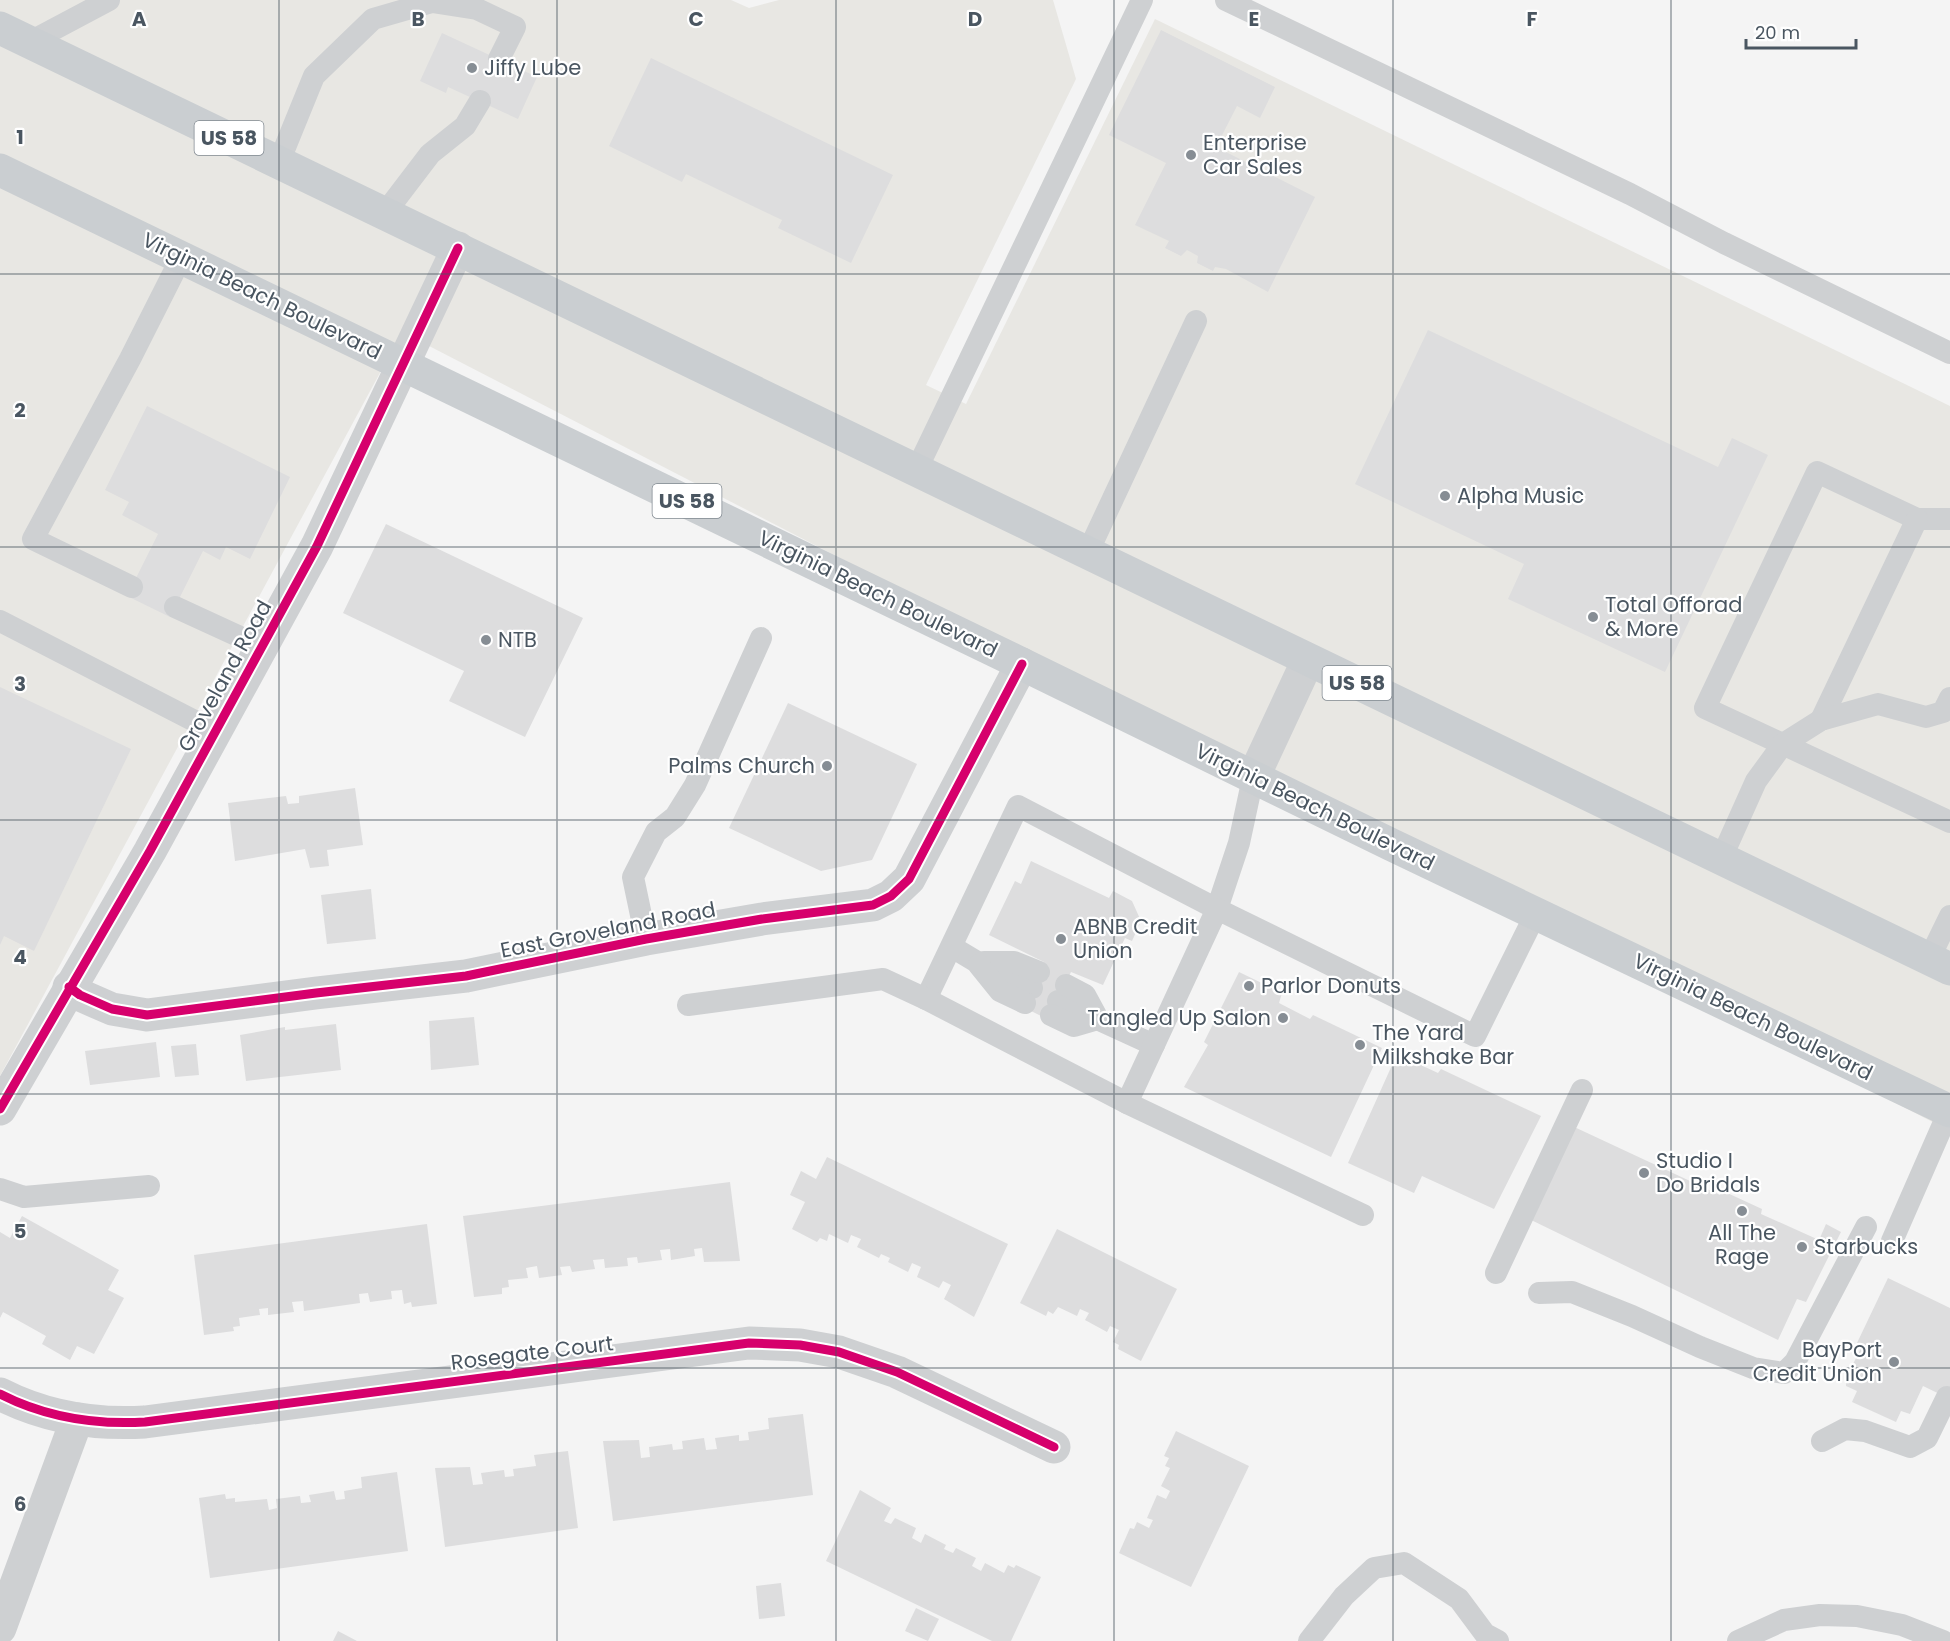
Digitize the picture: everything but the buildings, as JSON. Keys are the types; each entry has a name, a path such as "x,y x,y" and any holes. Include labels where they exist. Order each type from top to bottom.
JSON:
{"main road":[{"name":"US 58","path":"0,28 1939,964"},
{"name":"Virginia Beach Boulevard","path":"0,170 1253,778 1950,1111"}],"street":[{"name":"Groveland Road","path":"0,1109 150,850 318,546 458,248"},
{"path":"1253,778 1308,660"},
{"name":"East Groveland Road","path":"69,987 80,995 112,1009 147,1015 466,976 646,939 762,919 873,905 891,896 909,879 1022,664"},
{"name":"Rosegate Court","path":"0,1394 19,1404 77,1419 126,1423 146,1422 749,1343 800,1345 839,1352 897,1372 1054,1447"},
{"path":"0,1628 77,1419"}],"lane":[{"path":"917,469 1142,0"},
{"path":"1226,0 1630,194 1724,243 1950,353"},
{"path":"279,162 314,76 373,19 432,2 477,9 515,27 499,60"},
{"path":"30,42 100,3"},
{"path":"385,213 430,154 465,126 480,101"},
{"path":"132,587 33,539 130,359 181,258"},
{"path":"1088,552 1196,321"},
{"path":"1950,519 1917,519 1817,472 1704,708 1950,822"},
{"path":"1821,720 1917,519"},
{"path":"175,607 262,647"},
{"path":"0,621 216,732"},
{"path":"646,939 633,877 656,832 675,818 695,785 761,638"},
{"path":"1721,859 1756,781 1783,744 1821,720 1878,704 1926,717 1943,712 1950,698"},
{"path":"1127,1103 1217,909 1239,843 1253,778"},
{"path":"926,999 1018,806 1217,909 1475,1036 1536,913"},
{"path":"1939,964 1950,916"},
{"path":"952,947 977,962 1000,991 1032,988 1014,962 977,962"},
{"path":"688,1005 883,979 1127,1103 1363,1215"},
{"path":"1058,1000 1154,1045"},
{"path":"1496,1273 1582,1090"},
{"path":"1892,1241 1950,1111"},
{"path":"0,1189 24,1197 149,1186"},
{"path":"1539,1293 1572,1292 1753,1368 1784,1373 1795,1362 1866,1227"},
{"path":"1822,1441 1845,1429 1865,1431 1910,1447 1927,1438 1947,1397"},
{"path":"1309,1641 1344,1596 1374,1568 1404,1563 1459,1599 1488,1639"},
{"path":"1740,1641 1784,1620 1820,1616 1857,1616 1902,1625 1943,1641"}],"shaded area":[{"path":"0,0 731,0 749,8 779,0 1053,0 1076,79 926,385 966,404 1155,19 1950,406 1950,1131 402,332 0,1076"}],"cycle path":[{"path":"0,1109 150,851 317,546 458,248"},
{"path":"69,987 80,995 112,1009 147,1015 466,976 646,939 762,919 873,905 891,896 909,879 1022,664"},
{"path":"0,1394 52,1414 71,1418 89,1421 145,1422 749,1343 800,1345 839,1352 897,1372 1054,1447"}],"place":[{"name":"Jiffy Lube","path":"472,68"},
{"name":"Enterprise Car Sales","path":"1191,155"},
{"name":"Alpha Music","path":"1445,496"},
{"name":"Total Offorad & More","path":"1593,617"},
{"name":"NTB","path":"486,640"},
{"name":"Palms Church","path":"827,766"},
{"name":"ABNB Credit Union","path":"1061,939"},
{"name":"Parlor Donuts","path":"1249,986"},
{"name":"Tangled Up Salon","path":"1283,1018"},
{"name":"The Yard Milkshake Bar","path":"1360,1045"},
{"name":"Studio I Do Bridals","path":"1644,1173"},
{"name":"All The Rage","path":"1742,1211"},
{"name":"Starbucks","path":"1802,1247"},
{"name":"BayPort Credit Union","path":"1894,1362"}]}
